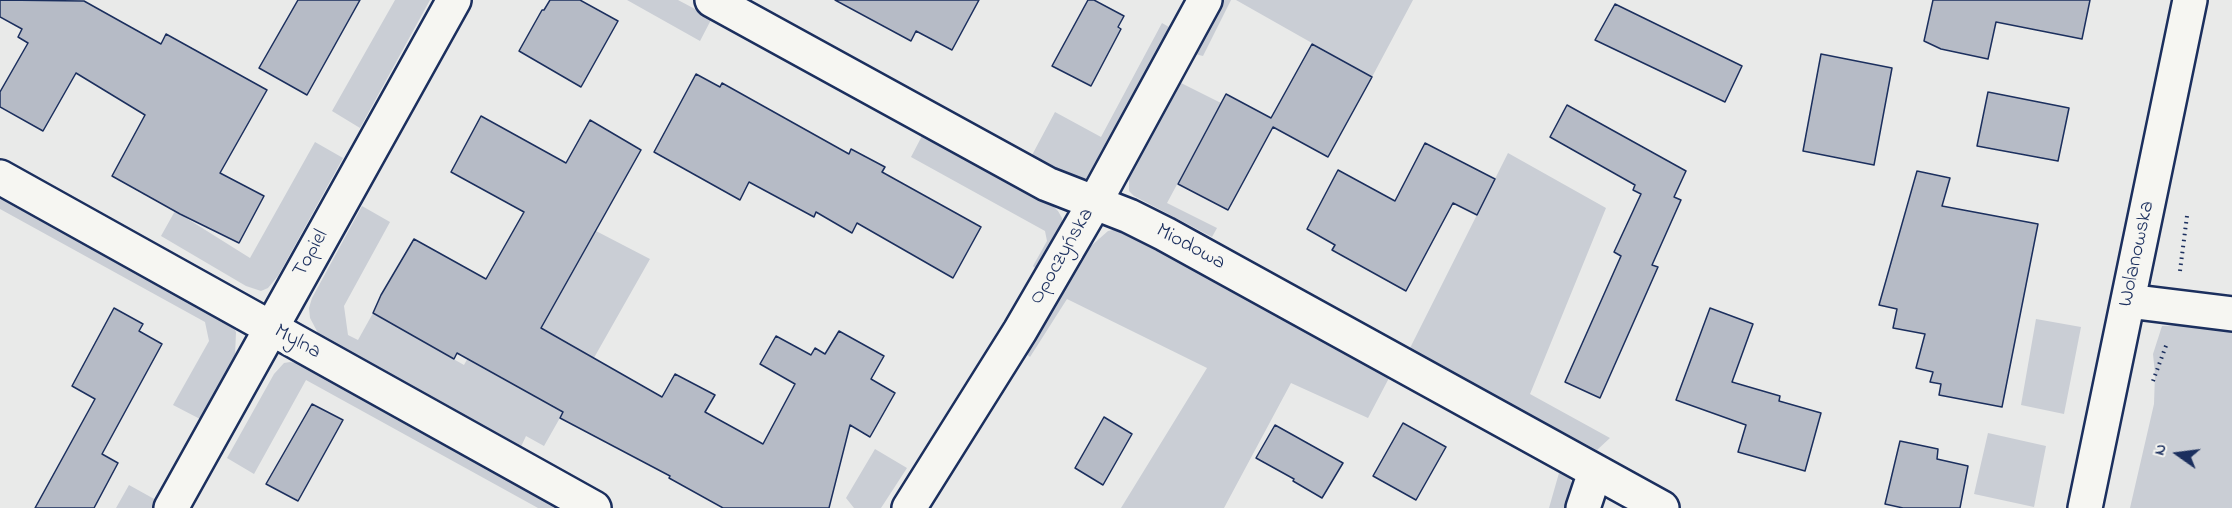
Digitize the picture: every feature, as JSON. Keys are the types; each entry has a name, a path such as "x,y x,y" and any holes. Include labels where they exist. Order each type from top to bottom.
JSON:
{"street":[{"name":"Topiel","path":"171,508 454,0"},
{"name":"Miodowa","path":"712,0 1047,184 1095,202 1165,234 1662,508"},
{"name":"Opoczyńska","path":"909,508 1020,331 1095,202 1205,0"},
{"name":"Wolanowska","path":"2085,508 2190,0"},
{"name":"Mylna","path":"0,177 594,508"},
{"path":"2128,301 2232,314"},
{"path":"1583,508 1595,472"}],"shaded area":[{"path":"395,0 430,0 360,128 332,111"},
{"path":"627,0 678,0 712,18 700,41"},
{"path":"1222,0 1231,0 1203,56 1195,54"},
{"path":"1236,0 1413,0 1372,77"},
{"path":"1162,23 1169,27 1094,173 1083,180 1068,177 1031,157 1055,112 1101,137"},
{"path":"1179,82 1221,103 1167,203 1217,228 1212,237 1134,196 1129,191 1129,177"},
{"path":"923,134 1051,204 1058,211 1062,218 1062,226 1039,272 1033,266 1047,241 1045,231 911,157"},
{"path":"315,142 343,158 278,276 268,288 261,291 246,286 161,236 175,211 250,258"},
{"path":"1508,153 1606,208 1530,394 1610,438 1597,450 1409,350"},
{"path":"0,191 229,320 236,332 235,356 200,419 173,405 209,341 205,322 0,209"},
{"path":"362,206 390,222 344,306 348,335 358,340 373,313 464,365 506,289 550,313 596,231 650,259 544,446 526,436 519,451 325,340 318,333 310,318 309,308 312,298"},
{"path":"1118,229 1129,231 1568,474 1571,492 1567,508 1549,508 1559,473 1389,378 1368,418 1291,383 1224,508 1121,508 1207,368 1067,299 1030,357 1025,353 1091,246 1108,231"},
{"path":"2036,319 2081,327 2064,414 2021,405"},
{"path":"2187,325 2232,331 2232,508 2130,508 2154,404 2153,354 2162,326"},
{"path":"284,363 302,364 561,508 538,508 306,380 254,474 227,458 274,374"},
{"path":"1988,433 2046,446 2034,507 1974,494"},
{"path":"875,449 907,468 881,508 854,508 846,498"},
{"path":"129,485 156,500 152,508 116,508"}],"building":[{"path":"0,0 84,1 161,44 166,34 267,90 220,173 264,196 239,243 180,214 112,176 145,115 76,73 43,131 0,107 0,92 28,43 18,37 22,29 0,17"},
{"path":"298,0 360,0 307,95 259,68"},
{"path":"550,0 580,0 618,21 581,87 519,51"},
{"path":"835,0 979,0 952,50 916,31 911,41"},
{"path":"1088,0 1094,0 1124,16 1118,27 1121,29 1091,86 1052,66"},
{"path":"1933,0 2090,0 2082,39 1996,22 1988,59 1941,49 1924,41"},
{"path":"1615,4 1742,66 1725,102 1595,40"},
{"path":"1312,44 1372,77 1328,157 1273,127 1228,210 1178,184 1226,94 1271,118"},
{"path":"1821,54 1892,68 1874,165 1803,151"},
{"path":"696,74 720,87 722,83 849,154 851,149 885,167 882,172 981,227 953,278 857,223 852,233 816,212 814,217 749,182 740,200 654,152"},
{"path":"1988,92 2069,108 2058,161 1977,146"},
{"path":"1567,105 1686,171 1674,197 1681,200 1652,265 1658,267 1600,398 1565,382 1621,256 1614,252 1641,194 1633,190 1635,185 1550,137"},
{"path":"481,116 566,163 590,120 641,150 541,328 662,397 675,374 715,395 705,412 763,444 795,384 760,364 776,336 811,355 815,348 825,354 839,331 884,356 871,379 895,393 870,437 850,425 829,508 723,508 669,478 670,476 560,418 563,412 457,353 454,359 373,313 414,239 486,279 524,212 451,172"},
{"path":"1425,143 1495,179 1477,215 1453,203 1406,291 1332,250 1335,245 1307,229 1338,170 1395,201"},
{"path":"1917,171 1950,178 1942,206 2038,224 2002,407 1939,395 1941,384 1930,382 1933,372 1916,368 1925,334 1893,328 1897,309 1879,305"},
{"path":"114,308 143,324 139,331 162,344 102,454 118,463 94,508 35,508 95,399 72,386"},
{"path":"1710,308 1753,324 1732,382 1780,396 1779,401 1821,413 1805,471 1738,452 1746,425 1676,400"},
{"path":"312,404 343,420 298,501 266,484"},
{"path":"1104,417 1132,434 1103,485 1075,468"},
{"path":"1403,423 1446,447 1416,500 1373,476"},
{"path":"1275,425 1343,463 1322,498 1256,458"},
{"path":"1900,441 1938,449 1937,459 1968,466 1960,508 1903,508 1885,504"}]}
